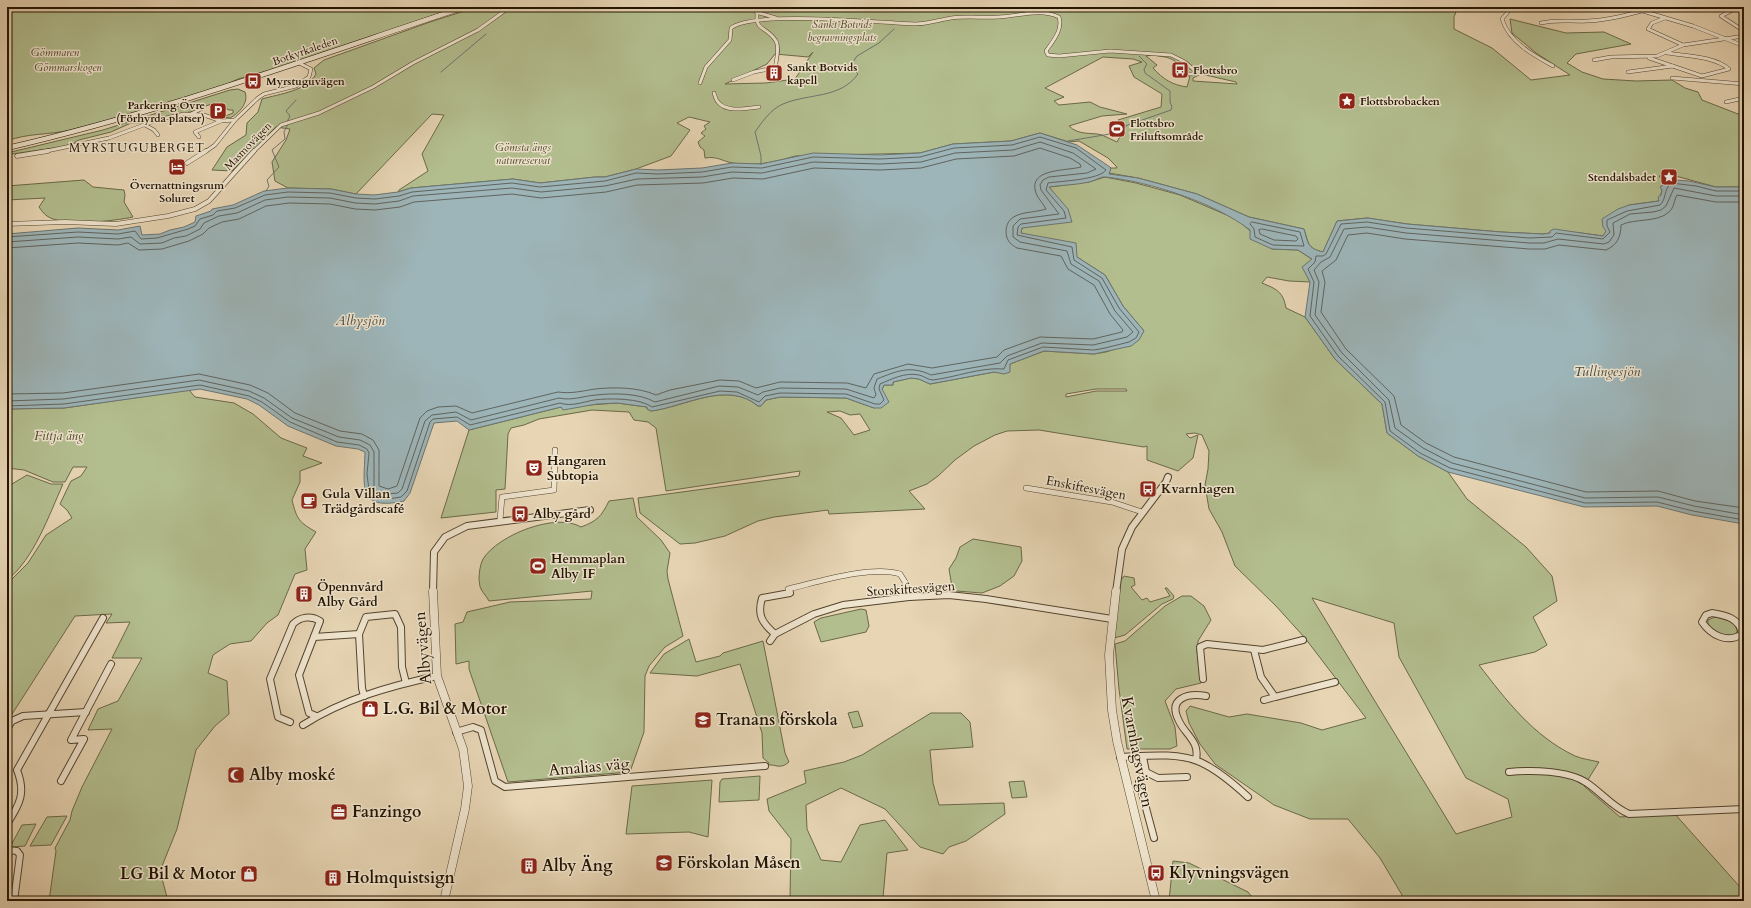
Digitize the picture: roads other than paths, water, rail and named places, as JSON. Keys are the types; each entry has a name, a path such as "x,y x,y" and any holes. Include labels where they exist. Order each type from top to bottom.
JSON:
{"main road":[{"path":"353,45 465,7"},
{"name":"Botkyrkaleden","path":"7,149 104,125 353,45"},
{"name":"Botkyrkaleden","path":"7,149 103,127 301,64 353,45"},
{"path":"289,65 301,64 300,63 324,54"}],"street":[{"name":"Masmovägen","path":"7,224 61,222 116,224 155,219 202,206 209,201 258,146 281,125 319,112 368,89 413,63 473,33 510,7"},
{"path":"733,80 754,72 774,68 778,52 776,41 758,24 756,20 756,12 758,7"},
{"path":"1512,7 1502,19 1505,30 1527,50 1553,66"},
{"path":"1629,7 1693,26 1744,46"},
{"path":"1542,23 1548,20 1585,21 1657,7"},
{"path":"1733,10 1721,16 1744,31"},
{"path":"756,12 780,20"},
{"path":"700,84 706,67 730,40 731,28 736,24 756,20 839,19 917,24 959,17 1000,17 1046,12 1059,17 1061,21 1055,38 1046,51 1046,54 1058,56 1110,51 1171,55 1187,64"},
{"path":"1665,18 1652,23 1648,29 1683,45"},
{"path":"1666,53 1675,47 1683,45 1744,36"},
{"path":"1594,60 1611,57 1646,57 1666,53 1712,61 1729,68 1727,71 1702,76 1646,57"},
{"path":"187,163 215,145 235,120 258,98 296,86 306,80 311,74 311,69 301,64"},
{"path":"1628,72 1673,66"},
{"path":"1672,78 1744,84"},
{"path":"1707,78 1719,82"},
{"path":"714,93 717,101 725,107 759,107"},
{"path":"1726,102 1744,98"},
{"path":"190,114 203,108"},
{"path":"17,156 76,146 109,138 158,120 184,114 204,115 221,120 235,120"},
{"path":"199,137 195,132 221,120"},
{"path":"145,126 154,130 158,135"},
{"path":"500,520 502,497 554,490 555,450"},
{"name":"Kvarnhagsvägen","path":"1156,901 1120,757 1114,727 1109,655 1112,619 1122,550 1132,528 1142,512 1166,482 1168,477"},
{"name":"Enskiftesvägen","path":"1026,488 1112,502 1142,512"},
{"name":"Albyvägen","path":"444,901 468,794 466,764 437,676 432,557 440,543 451,533 471,525 500,520 590,510"},
{"path":"770,641 775,634 761,620 758,613 762,598 790,592 788,590 856,575 888,571 899,573 904,578 909,597"},
{"name":"Storskiftesvägen","path":"775,634 798,621 843,605 909,597 948,595 986,599 1112,619"},
{"path":"364,696 362,688 359,634 366,616 395,614 402,627 402,667 406,683"},
{"path":"1719,614 1734,620 1740,625 1742,634 1733,639 1718,636 1711,632 1702,622 1703,618 1706,615 1719,614"},
{"path":"7,824 20,803 22,792 20,777 17,770 103,618"},
{"path":"290,722 278,717 270,679 295,621 302,618 320,620 300,675 309,713 316,716"},
{"path":"314,637 359,634"},
{"path":"1203,679 1200,647 1203,645 1207,644 1254,650 1303,640"},
{"path":"1254,650 1261,677 1275,697"},
{"path":"62,781 84,739 71,740 111,664"},
{"path":"303,725 316,716 364,696 406,683 437,676"},
{"path":"1264,700 1335,682"},
{"path":"1196,760 1197,750 1180,721 1176,711 1177,704 1181,698 1187,695 1206,696"},
{"path":"7,729 16,717 86,712"},
{"name":"Amalias väg","path":"456,732 473,727 481,730 495,781 505,787 765,766"},
{"path":"1120,757 1166,757 1196,760 1239,789 1248,797"},
{"path":"1143,757 1146,772 1139,782 1154,838"},
{"path":"1510,772 1533,770 1571,776 1582,780 1597,790 1617,810 1629,814 1744,809"},
{"path":"1146,772 1158,778 1187,777"},
{"path":"7,850 17,851 20,855 14,901"}],"water":[{"name":"Albysjön","path":"1040,133 1077,145 1111,168 1109,174 1138,178 1197,194 1249,217 1304,229 1306,238 1311,247 1323,252 1337,221 1368,218 1407,224 1501,232 1543,234 1550,233 1550,231 1554,229 1603,236 1606,231 1603,227 1602,219 1618,209 1629,205 1659,201 1658,197 1661,195 1662,190 1660,187 1666,183 1663,179 1689,181 1716,187 1744,187 1744,524 1692,515 1657,506 1584,507 1448,472 1418,456 1387,433 1382,404 1335,359 1305,317 1310,282 1302,267 1312,259 1298,250 1272,249 1250,239 1250,230 1236,220 1182,195 1143,184 1106,177 1084,183 1049,187 1068,209 1072,222 1022,228 1021,233 1076,243 1077,257 1105,275 1123,306 1144,331 1139,340 1131,346 1094,354 1044,351 1010,364 1010,372 1004,374 994,372 930,384 919,379 911,378 893,382 893,385 884,385 882,389 889,402 881,408 874,408 846,398 780,397 766,400 761,406 758,406 746,399 733,395 719,395 705,397 664,409 651,411 647,409 647,407 617,403 597,404 563,410 561,407 469,430 457,421 434,423 410,493 404,501 389,503 378,502 371,499 366,493 364,476 365,452 358,449 336,446 288,426 259,405 247,399 200,389 64,408 7,409 7,234 78,228 118,230 140,226 142,235 160,234 195,222 196,216 211,211 212,209 233,205 264,191 288,188 331,189 356,194 374,195 398,192 411,188 513,179 540,183 605,177 636,169 658,170 702,168 732,163 761,164 813,153 880,155 920,153 953,144 1011,141"}],"waterway":[{"path":"855,69 851,65 857,56 879,43 894,29"},
{"path":"441,72 486,34"},
{"path":"1125,126 1171,110 1172,107 1170,102 1170,91 1145,73 1144,69 1147,64 1139,56"},
{"path":"761,164 761,156 755,132 771,112 783,104 833,92 842,88 851,82 858,74 856,72"},
{"path":"287,122 290,116 286,111 296,100"},
{"path":"266,191 269,186 267,180 279,167 272,150 285,139 284,132 288,124"},
{"path":"1068,141 1110,134 1111,132"}],"place":[{"name":"Flottsbro","path":"1180,70"},
{"name":"Sankt Botvids kapell","path":"774,73"},
{"name":"Myrstuguvägen","path":"253,81"},
{"name":"Flottsbrobacken","path":"1347,101"},
{"name":"Parkering Övre (Förhyrda platser)","path":"218,111"},
{"name":"Flottsbro Friluftsområde","path":"1117,129"},
{"name":"Övernattningsrum Soluret","path":"177,167"},
{"name":"Stendalsbadet","path":"1669,177"},
{"name":"Hangaren Subtopia","path":"534,468"},
{"name":"Kvarnhagen","path":"1148,489"},
{"name":"Gula Villan Trädgårdscafé","path":"309,501"},
{"name":"Alby gård","path":"520,514"},
{"name":"Hemmaplan Alby IF","path":"538,566"},
{"name":"Öpennvård Alby Gård","path":"304,594"},
{"name":"L.G. Bil & Motor","path":"370,709"},
{"name":"Tranans förskola","path":"703,720"},
{"name":"Alby moské","path":"236,775"},
{"name":"Fanzingo","path":"339,812"},
{"name":"Förskolan Måsen","path":"664,863"},
{"name":"Alby Äng","path":"529,866"},
{"name":"Klyvningsvägen","path":"1156,873"},
{"name":"LG Bil & Motor","path":"249,874"},
{"name":"Holmquistsign","path":"333,878"}],"district":[{"name":"MYRSTUGUBERGET","path":"137,148"}],"park label":[{"name":"Sankt Botvids begravningsplats","path":"842,30"},
{"name":"Gömmaren","path":"55,52"},
{"name":"Gömmarskogen","path":"68,67"},
{"name":"Gömsta ängs naturreservat","path":"523,153"},
{"name":"Fittja äng","path":"59,436"}],"water label":[{"name":"Tullingesjön","path":"1607,371"}]}
